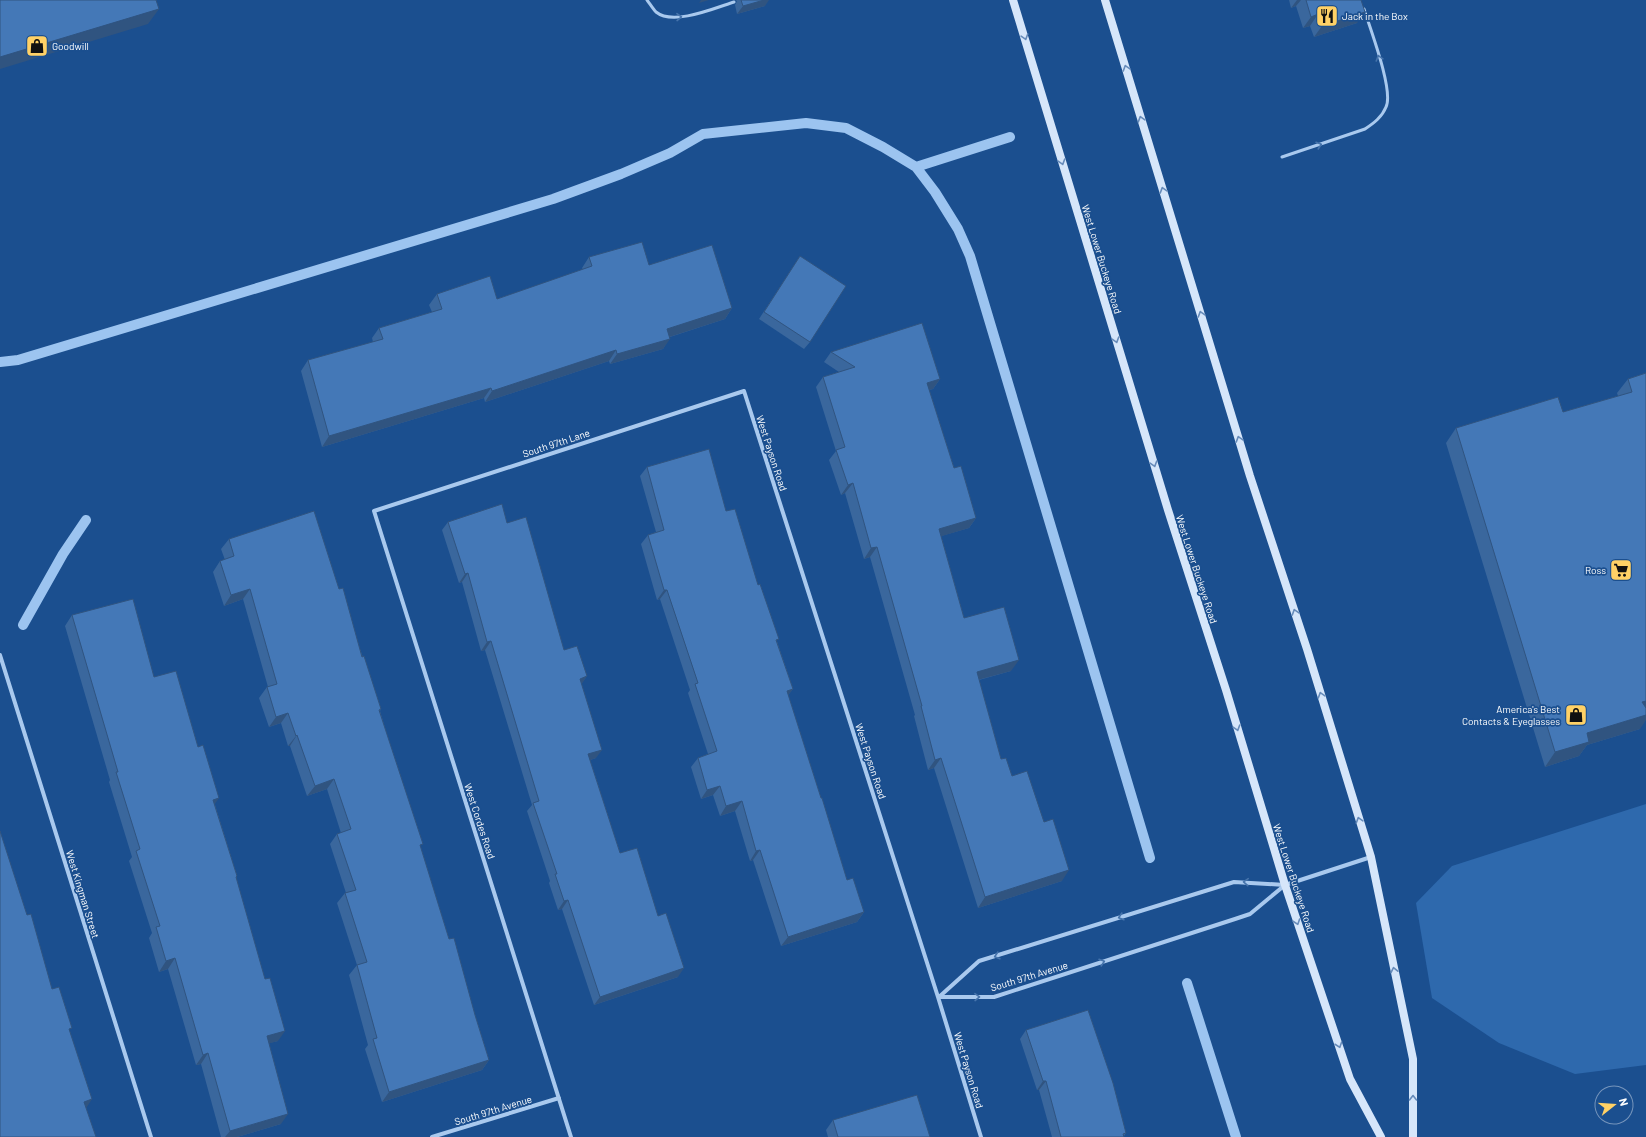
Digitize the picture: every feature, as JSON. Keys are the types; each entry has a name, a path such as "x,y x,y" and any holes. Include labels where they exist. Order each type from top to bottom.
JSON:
{"main road":[{"name":"West Lower Buckeye Road","path":"1013,0 1168,510 1226,690 1285,885 1350,1079 1381,1137"},
{"path":"1105,0 1250,476 1307,649 1371,857 1412,1059 1413,1137"}],"street":[{"name":"South 97th Lane","path":"374,511 744,391"},
{"name":"West Payson Road","path":"744,391 981,1137"},
{"name":"West Cordes Road","path":"374,511 571,1137"},
{"name":"West Kingman Street","path":"0,655 151,1137"},
{"name":"South 97th Avenue","path":"938,998 979,961 1234,882 1285,885 1371,857"},
{"name":"South 97th Avenue","path":"938,998 994,997 1250,914 1285,885"},
{"name":"South 97th Avenue","path":"432,1137 559,1098"}],"lane":[{"path":"647,0 657,13 674,17 688,16 734,2"},
{"path":"1282,157 1365,129 1377,121 1387,106 1387,83 1364,8"}],"shaded area":[{"path":"1646,804 1646,1065 1575,1074 1499,1043 1432,998 1416,903 1452,866"}],"building":[{"name":"Goodwill","path":"0,0 156,0 159,9 0,57"},
{"path":"741,0 764,0 743,6"},
{"path":"1306,0 1361,0 1365,12 1322,26 1318,14 1311,17"},
{"path":"642,242 649,265 712,245 732,308 667,329 670,339 617,354 616,350 492,391 491,388 329,436 308,360 383,339 379,328 442,309 437,294 490,276 497,299 592,266 589,257"},
{"path":"800,256 846,286 810,342 764,312"},
{"path":"922,323 940,379 927,383 954,468 961,466 976,518 939,529 964,618 1004,607 1019,660 977,672 1001,759 1006,758 1012,776 1027,771 1044,822 1053,819 1069,870 985,897 941,758 935,760 922,706 877,547 871,548 853,483 848,485 836,450 845,447 823,377 855,367 831,352"},
{"path":"1646,373 1646,701 1642,702 1646,708 1646,715 1587,733 1589,742 1555,752 1456,428 1558,397 1563,412 1632,392 1628,379"},
{"path":"709,449 726,511 735,509 758,585 760,584 779,639 776,640 793,689 787,691 847,880 853,878 864,912 788,937 760,850 756,851 742,801 726,806 720,786 707,790 698,758 717,751 695,684 698,683 667,590 664,590 648,535 664,530 647,467"},
{"path":"502,504 507,523 526,517 564,650 577,646 587,676 580,679 602,750 588,754 620,853 637,848 658,916 666,913 684,968 600,997 568,900 564,901 555,874 557,874 533,803 539,801 491,641 487,642 468,573 465,574 448,522"},
{"path":"314,511 339,589 343,588 362,657 364,656 381,709 379,710 423,844 420,845 449,939 454,938 489,1060 389,1092 373,1039 377,1038 357,965 367,962 345,893 356,890 337,834 351,829 334,779 315,786 288,713 276,717 267,687 277,684 250,589 231,595 220,561 234,556 229,539"},
{"path":"133,599 154,677 176,671 198,747 203,745 219,798 213,800 237,876 236,877 265,979 270,978 285,1031 267,1036 288,1114 230,1131 208,1053 203,1055 175,958 166,961 156,927 160,926 136,851 140,849 116,772 118,772 72,615"},
{"path":"0,831 27,915 31,914 52,989 59,987 72,1028 69,1029 92,1099 84,1102 96,1137 0,1137"},
{"path":"1088,1010 1113,1083 1126,1133 1123,1134 1124,1137 1061,1137 1046,1081 1043,1081 1026,1030"},
{"path":"917,1095 930,1137 838,1137 833,1120"}],"waterway":[{"path":"0,362 18,360 553,199 621,174 670,153 703,134 806,123 846,128 883,147 916,167 935,192 958,229 970,256 1150,858"},
{"path":"916,167 1010,137"},
{"path":"23,625 63,554 86,520"},
{"path":"1187,983 1236,1137"}],"place":[{"name":"Jack in the Box","path":"1327,16"},
{"name":"Goodwill","path":"37,46"},
{"name":"Ross","path":"1621,570"},
{"name":"America's Best Contacts & Eyeglasses","path":"1576,715"}]}
